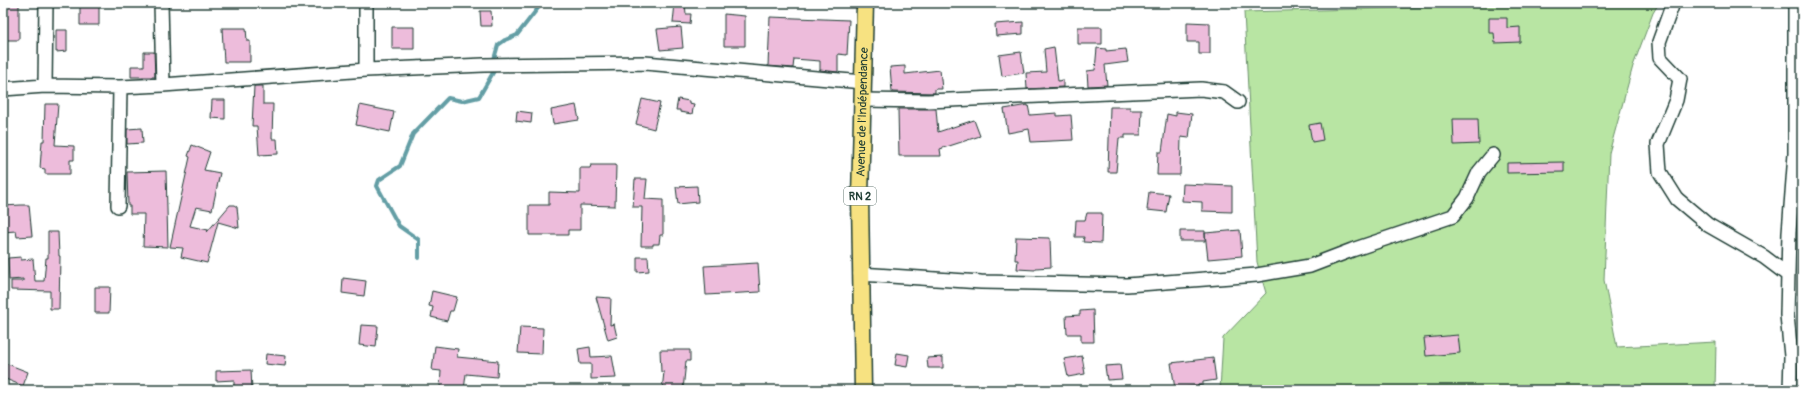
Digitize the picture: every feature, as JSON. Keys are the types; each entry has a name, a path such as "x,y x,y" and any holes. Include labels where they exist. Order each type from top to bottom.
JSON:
{"main road":[{"name":"Avenue de l'Indépendance","path":"864,390 860,274 860,197 865,3"}],"street":[{"path":"45,86 46,3"},
{"path":"161,3 163,85"},
{"path":"366,3 366,70"},
{"path":"865,3 872,3"},
{"path":"1673,3 1659,42 1660,58 1680,79 1676,100 1658,144 1660,172 1677,199 1708,225 1764,257 1788,274"},
{"path":"1790,390 1797,354 1787,315 1789,232 1795,154 1795,3"},
{"path":"3,89 45,86 120,87 163,85 366,70 484,64 645,63 863,82"},
{"path":"118,206 120,87"},
{"path":"863,100 928,102 1201,89 1224,92 1238,102"},
{"path":"860,274 981,282 1127,285 1257,275 1310,266 1360,247 1453,216 1467,198 1478,172 1493,154"},
{"path":"1789,232 1802,228"}],"green space":[{"path":"1584,3 1659,3 1653,13 1633,66 1609,153 1604,280 1617,347 1716,342 1715,390 1220,390 1223,338 1266,293 1257,262 1244,12"},
{"path":"1799,3 1802,3 1802,219 1800,220"}],"building":[{"path":"3,3 19,3 19,40 3,40"},
{"path":"80,3 99,3 99,25 80,25"},
{"path":"675,3 685,3 686,14 691,14 690,24 673,23"},
{"path":"480,11 491,11 492,26 481,26"},
{"path":"724,14 745,16 745,46 724,46"},
{"path":"770,17 849,20 847,55 838,54 838,72 820,70 820,61 794,59 793,68 768,66"},
{"path":"1489,18 1507,18 1507,28 1520,27 1520,42 1495,43 1494,33 1489,33"},
{"path":"1023,22 1023,34 996,36 995,24"},
{"path":"1187,22 1210,23 1210,54 1199,54 1199,42 1187,42"},
{"path":"392,27 414,27 414,49 392,49"},
{"path":"681,27 683,48 660,50 657,29"},
{"path":"1078,27 1102,27 1102,44 1078,44"},
{"path":"222,28 246,28 247,41 250,41 250,62 224,62"},
{"path":"56,30 67,30 67,51 56,52"},
{"path":"1054,47 1058,81 1063,80 1063,87 1027,89 1026,73 1046,72 1044,49"},
{"path":"1097,48 1106,49 1106,51 1126,49 1128,62 1105,65 1107,85 1088,86 1087,71 1095,70"},
{"path":"144,52 154,52 155,77 131,77 131,66 144,66"},
{"path":"1021,52 1024,73 1002,76 999,55"},
{"path":"905,66 905,74 940,70 942,89 935,89 935,93 892,92 890,67"},
{"path":"254,86 263,86 263,104 273,104 272,139 277,139 278,154 259,155 257,126 252,126"},
{"path":"642,99 660,103 654,129 636,124"},
{"path":"678,99 689,101 689,103 694,104 692,114 676,110"},
{"path":"212,100 225,100 225,119 211,118"},
{"path":"45,104 58,104 55,145 74,146 74,160 70,160 70,174 45,174 45,169 40,168 42,141 44,141"},
{"path":"360,105 394,112 390,132 356,125"},
{"path":"576,105 579,120 553,124 551,110"},
{"path":"1028,105 1030,115 1057,113 1057,116 1071,115 1073,140 1031,142 1029,129 1008,133 1004,109"},
{"path":"1110,107 1130,107 1130,110 1142,110 1141,135 1125,135 1125,138 1119,138 1116,172 1108,172"},
{"path":"898,109 936,109 938,132 974,120 980,136 940,149 941,156 899,156"},
{"path":"517,111 532,113 531,123 516,121"},
{"path":"1176,112 1192,114 1189,138 1181,137 1180,175 1157,175 1158,152 1162,152 1167,114 1176,116"},
{"path":"1453,119 1478,119 1479,144 1454,145"},
{"path":"1320,123 1323,140 1312,142 1309,125"},
{"path":"142,128 143,143 127,144 127,129"},
{"path":"192,145 210,152 204,170 220,173 212,210 196,207 190,226 208,230 207,232 230,205 237,207 239,228 218,222 207,263 181,257 183,248 170,247 190,157 188,156"},
{"path":"1564,162 1564,172 1507,173 1507,163"},
{"path":"591,165 616,165 615,206 580,205 580,230 568,230 568,235 529,235 529,205 549,205 549,192 580,193 580,168 590,168"},
{"path":"166,171 168,247 143,246 144,214 130,214 130,206 128,206 127,172"},
{"path":"635,179 647,179 645,199 663,200 663,235 660,235 659,244 653,244 653,246 641,246 642,207 633,207"},
{"path":"1183,184 1232,186 1232,212 1202,211 1202,202 1182,201"},
{"path":"697,186 698,202 678,204 676,187"},
{"path":"1149,192 1169,194 1166,212 1147,210"},
{"path":"29,205 32,236 17,237 16,231 3,232 3,206"},
{"path":"1087,213 1102,213 1101,243 1083,242 1084,237 1075,237 1076,220 1085,220"},
{"path":"1240,230 1242,256 1208,259 1205,233"},
{"path":"1180,231 1205,231 1205,241 1180,241"},
{"path":"48,232 58,232 60,256 59,309 50,309 50,291 11,290 11,281 23,281 23,279 9,280 8,258 21,257 21,260 33,259 35,281 44,281 46,258 48,258"},
{"path":"1016,237 1050,238 1051,267 1036,268 1035,270 1017,269 1018,260 1015,260"},
{"path":"637,257 648,257 649,271 637,272"},
{"path":"758,263 760,292 706,295 704,266"},
{"path":"343,278 366,281 364,296 342,293"},
{"path":"95,287 110,287 109,313 95,313"},
{"path":"432,291 457,297 453,311 450,311 447,321 431,317 433,307 429,306"},
{"path":"596,297 611,298 610,325 614,324 617,337 608,340"},
{"path":"1093,310 1094,342 1081,342 1081,334 1067,334 1066,316 1080,315 1080,311"},
{"path":"361,325 378,326 376,347 359,345"},
{"path":"520,327 543,328 542,354 518,353"},
{"path":"1458,335 1460,353 1426,356 1424,338"},
{"path":"435,346 458,349 457,357 498,361 497,377 466,374 464,390 440,387 441,371 432,370"},
{"path":"590,347 591,357 612,356 616,378 591,379 591,364 580,364 578,349"},
{"path":"660,350 690,350 690,361 686,361 683,390 662,390 664,372 661,372"},
{"path":"897,353 909,355 907,367 895,365"},
{"path":"266,354 286,356 285,366 265,364"},
{"path":"1082,356 1085,374 1068,377 1064,359"},
{"path":"943,357 943,368 928,368 927,358"},
{"path":"1213,358 1216,380 1203,382 1203,385 1175,389 1171,363"},
{"path":"5,363 28,372 23,386 3,378"},
{"path":"1120,365 1122,379 1107,380 1105,366"},
{"path":"251,370 252,390 234,390 234,380 216,381 216,371"}],"waterway":[{"path":"494,59 498,45 517,35 542,3"},
{"path":"419,258 419,240 399,226 377,186 379,180 400,166 413,134 448,98 462,101 479,97 494,71"}]}
